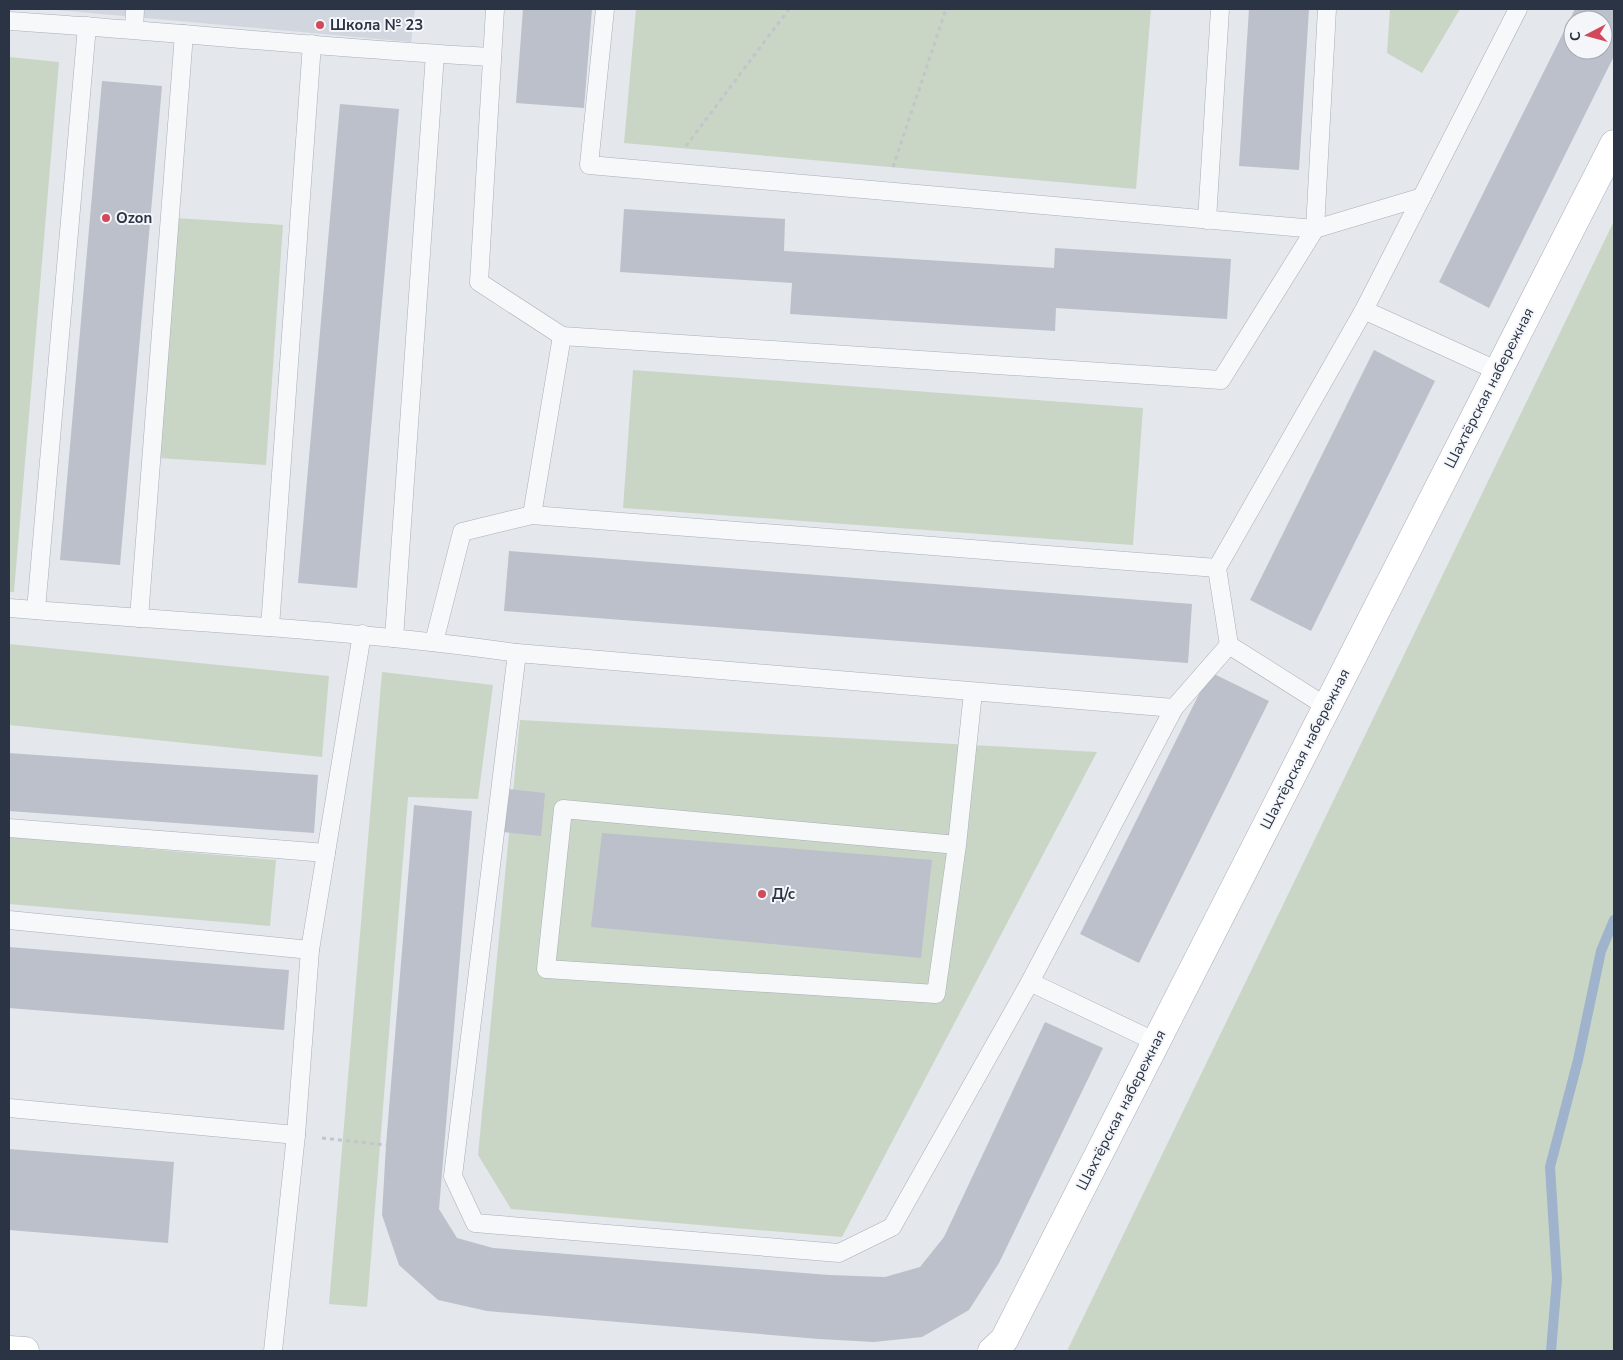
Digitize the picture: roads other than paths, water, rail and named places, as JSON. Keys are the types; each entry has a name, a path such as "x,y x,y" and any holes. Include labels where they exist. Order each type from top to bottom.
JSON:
{"street":[{"name":"Шахтёрская набережная","path":"992,1351 1004,1340 1614,144"},
{"path":"9,1350 26,1351"}],"lane":[{"path":"134,29 135,9"},
{"path":"495,9 480,282 562,336 1221,380 1315,229 1327,9"},
{"path":"605,9 589,165 1315,229 1422,196"},
{"path":"1207,220 1220,9"},
{"path":"1327,707 1230,645 1217,568 1364,310 1518,9"},
{"path":"9,21 492,57"},
{"path":"36,610 86,26"},
{"path":"139,618 184,34"},
{"path":"270,628 312,44"},
{"path":"394,638 435,54"},
{"path":"1364,310 1498,371"},
{"path":"532,515 562,336"},
{"path":"434,642 462,532 532,515 1217,568"},
{"path":"9,608 362,634 517,653 1174,708"},
{"path":"273,1351 296,1135 310,950 362,634"},
{"path":"517,653 454,1176 475,1223 839,1253 892,1227 1030,982 1174,708 1230,645"},
{"path":"957,845 563,809 546,969 936,994 957,845 973,692"},
{"path":"9,828 326,853"},
{"path":"9,920 310,950"},
{"path":"1030,982 1156,1042"},
{"path":"9,1108 296,1135"}],"waterway":[{"path":"1551,1351 1557,1279 1550,1167 1578,1060 1601,951 1614,920"}],"place":[{"name":"Школа № 23","path":"320,25"},
{"name":"Ozon","path":"106,218"},
{"name":"Д/с","path":"762,894"}]}
